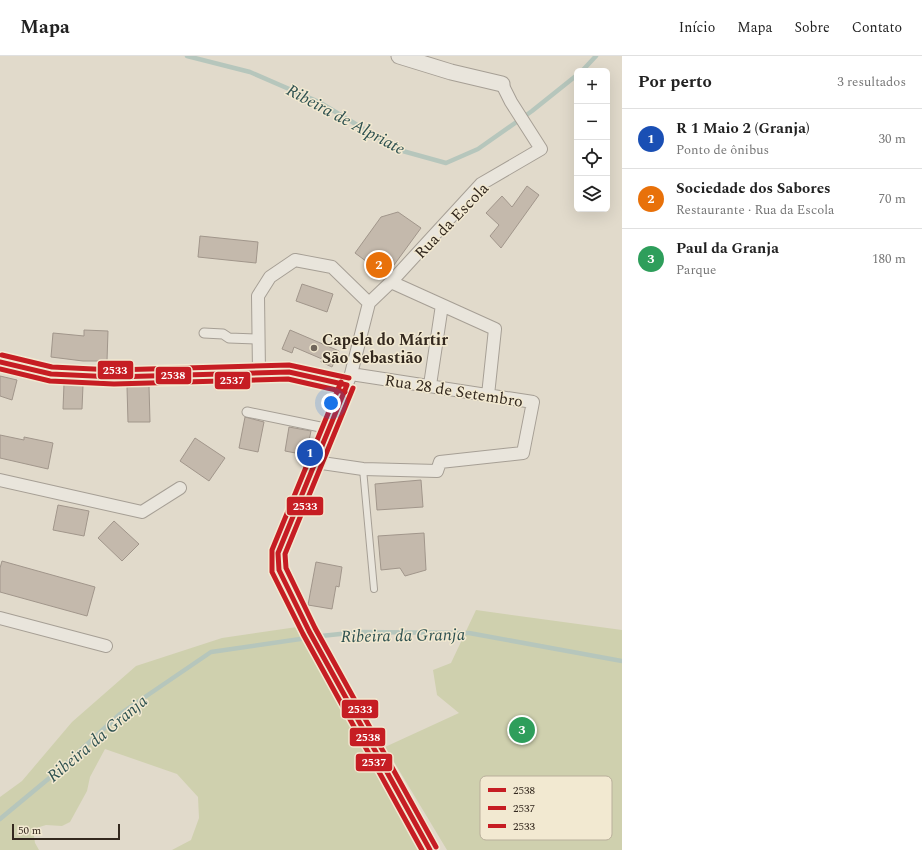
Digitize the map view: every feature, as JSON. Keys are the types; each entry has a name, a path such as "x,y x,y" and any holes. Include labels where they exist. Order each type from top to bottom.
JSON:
{"street":[{"path":"399,56 451,72 502,84"},
{"name":"Rua da Escola","path":"369,303 391,282 481,184 541,149 511,102 502,84"},
{"path":"259,372 258,296 270,277 295,260 332,267 369,303 349,379 278,553 279,570 312,636 430,850"},
{"path":"391,282 495,329 488,395"},
{"path":"430,385 442,305"},
{"path":"204,332 224,334 229,338 258,339"},
{"path":"0,362 52,374 106,376 216,375 259,372 289,372 349,379"},
{"name":"Rua 28 de Setembro","path":"349,379 430,385 533,402 523,453 440,462 437,471 363,469"},
{"path":"247,412 330,428"},
{"path":"315,462 363,469"},
{"path":"0,480 142,512 180,488"},
{"path":"0,618 106,646"}],"lane":[{"path":"363,469 374,589"}],"green space":[{"path":"476,610 622,630 622,850 447,850 385,747 459,713 437,695 433,670 451,663"},
{"path":"297,627 418,850 172,850 191,840 199,818 198,797 177,774 105,749 90,777 87,791 70,822 62,826 46,825 33,829 35,843 39,850 0,850 0,797 22,781 72,722 136,666 222,638"}],"building":[{"path":"527,186 539,195 501,248 490,236 499,225 486,213 502,196 512,207"},
{"path":"398,212 421,228 386,276 355,253 381,217"},
{"path":"200,236 258,242 256,263 198,257"},
{"path":"302,284 333,294 327,312 296,301"},
{"path":"84,330 108,331 107,361 83,361 51,357 53,333 84,336"},
{"name":"Capela do Mártir São Sebastião","path":"290,330 339,351 332,367 321,362 322,359 294,347 292,353 282,349"},
{"path":"0,376 17,380 12,400 0,396"},
{"path":"64,384 83,385 82,409 63,409"},
{"path":"149,386 150,422 128,422 127,387"},
{"path":"245,417 264,422 258,452 239,448"},
{"path":"289,427 311,431 306,455 285,451"},
{"path":"0,435 24,440 24,437 53,443 48,469 0,458"},
{"path":"195,438 225,458 209,481 180,461"},
{"path":"421,480 423,507 377,510 375,484"},
{"path":"58,505 89,511 84,536 53,530"},
{"path":"114,521 139,544 122,561 98,538"},
{"path":"424,533 426,570 405,576 400,568 381,570 378,536"},
{"path":"2,561 95,587 87,616 0,592 0,568"},
{"path":"316,562 342,567 339,587 336,586 332,609 308,605"}],"waterway":[{"name":"Ribeira de Alpriate","path":"187,56 250,72 319,102 399,150 446,163 478,149 532,111 574,77"},
{"name":"Ribeira de Alpriate","path":"585,68 596,56"},
{"name":"Ribeira da Granja","path":"0,819 59,770 120,714 211,652 359,632 469,633 622,661"}],"transit line":[{"name":"2533","path":"2,355 52,367 114,370 289,365 349,378"},
{"name":"2538","path":"0,362 51,374 114,377 289,372 347,385"},
{"name":"2537","path":"0,369 50,381 114,384 288,379 345,392"},
{"name":"2537","path":"341,382 272,550 272,572 303,634 422,850"},
{"name":"2538","path":"347,385 278,553 279,570 309,631 430,850"},
{"name":"2533","path":"353,388 285,554 286,568 315,628 436,847"}],"place":[{"name":"Sociedade dos Sabores","path":"379,265"},
{"name":"Capela do Mártir São Sebastião","path":"314,348"},
{"name":"R 1 Maio 2 (Granja)","path":"310,453"},
{"name":"Paul da Granja","path":"522,730"}]}
